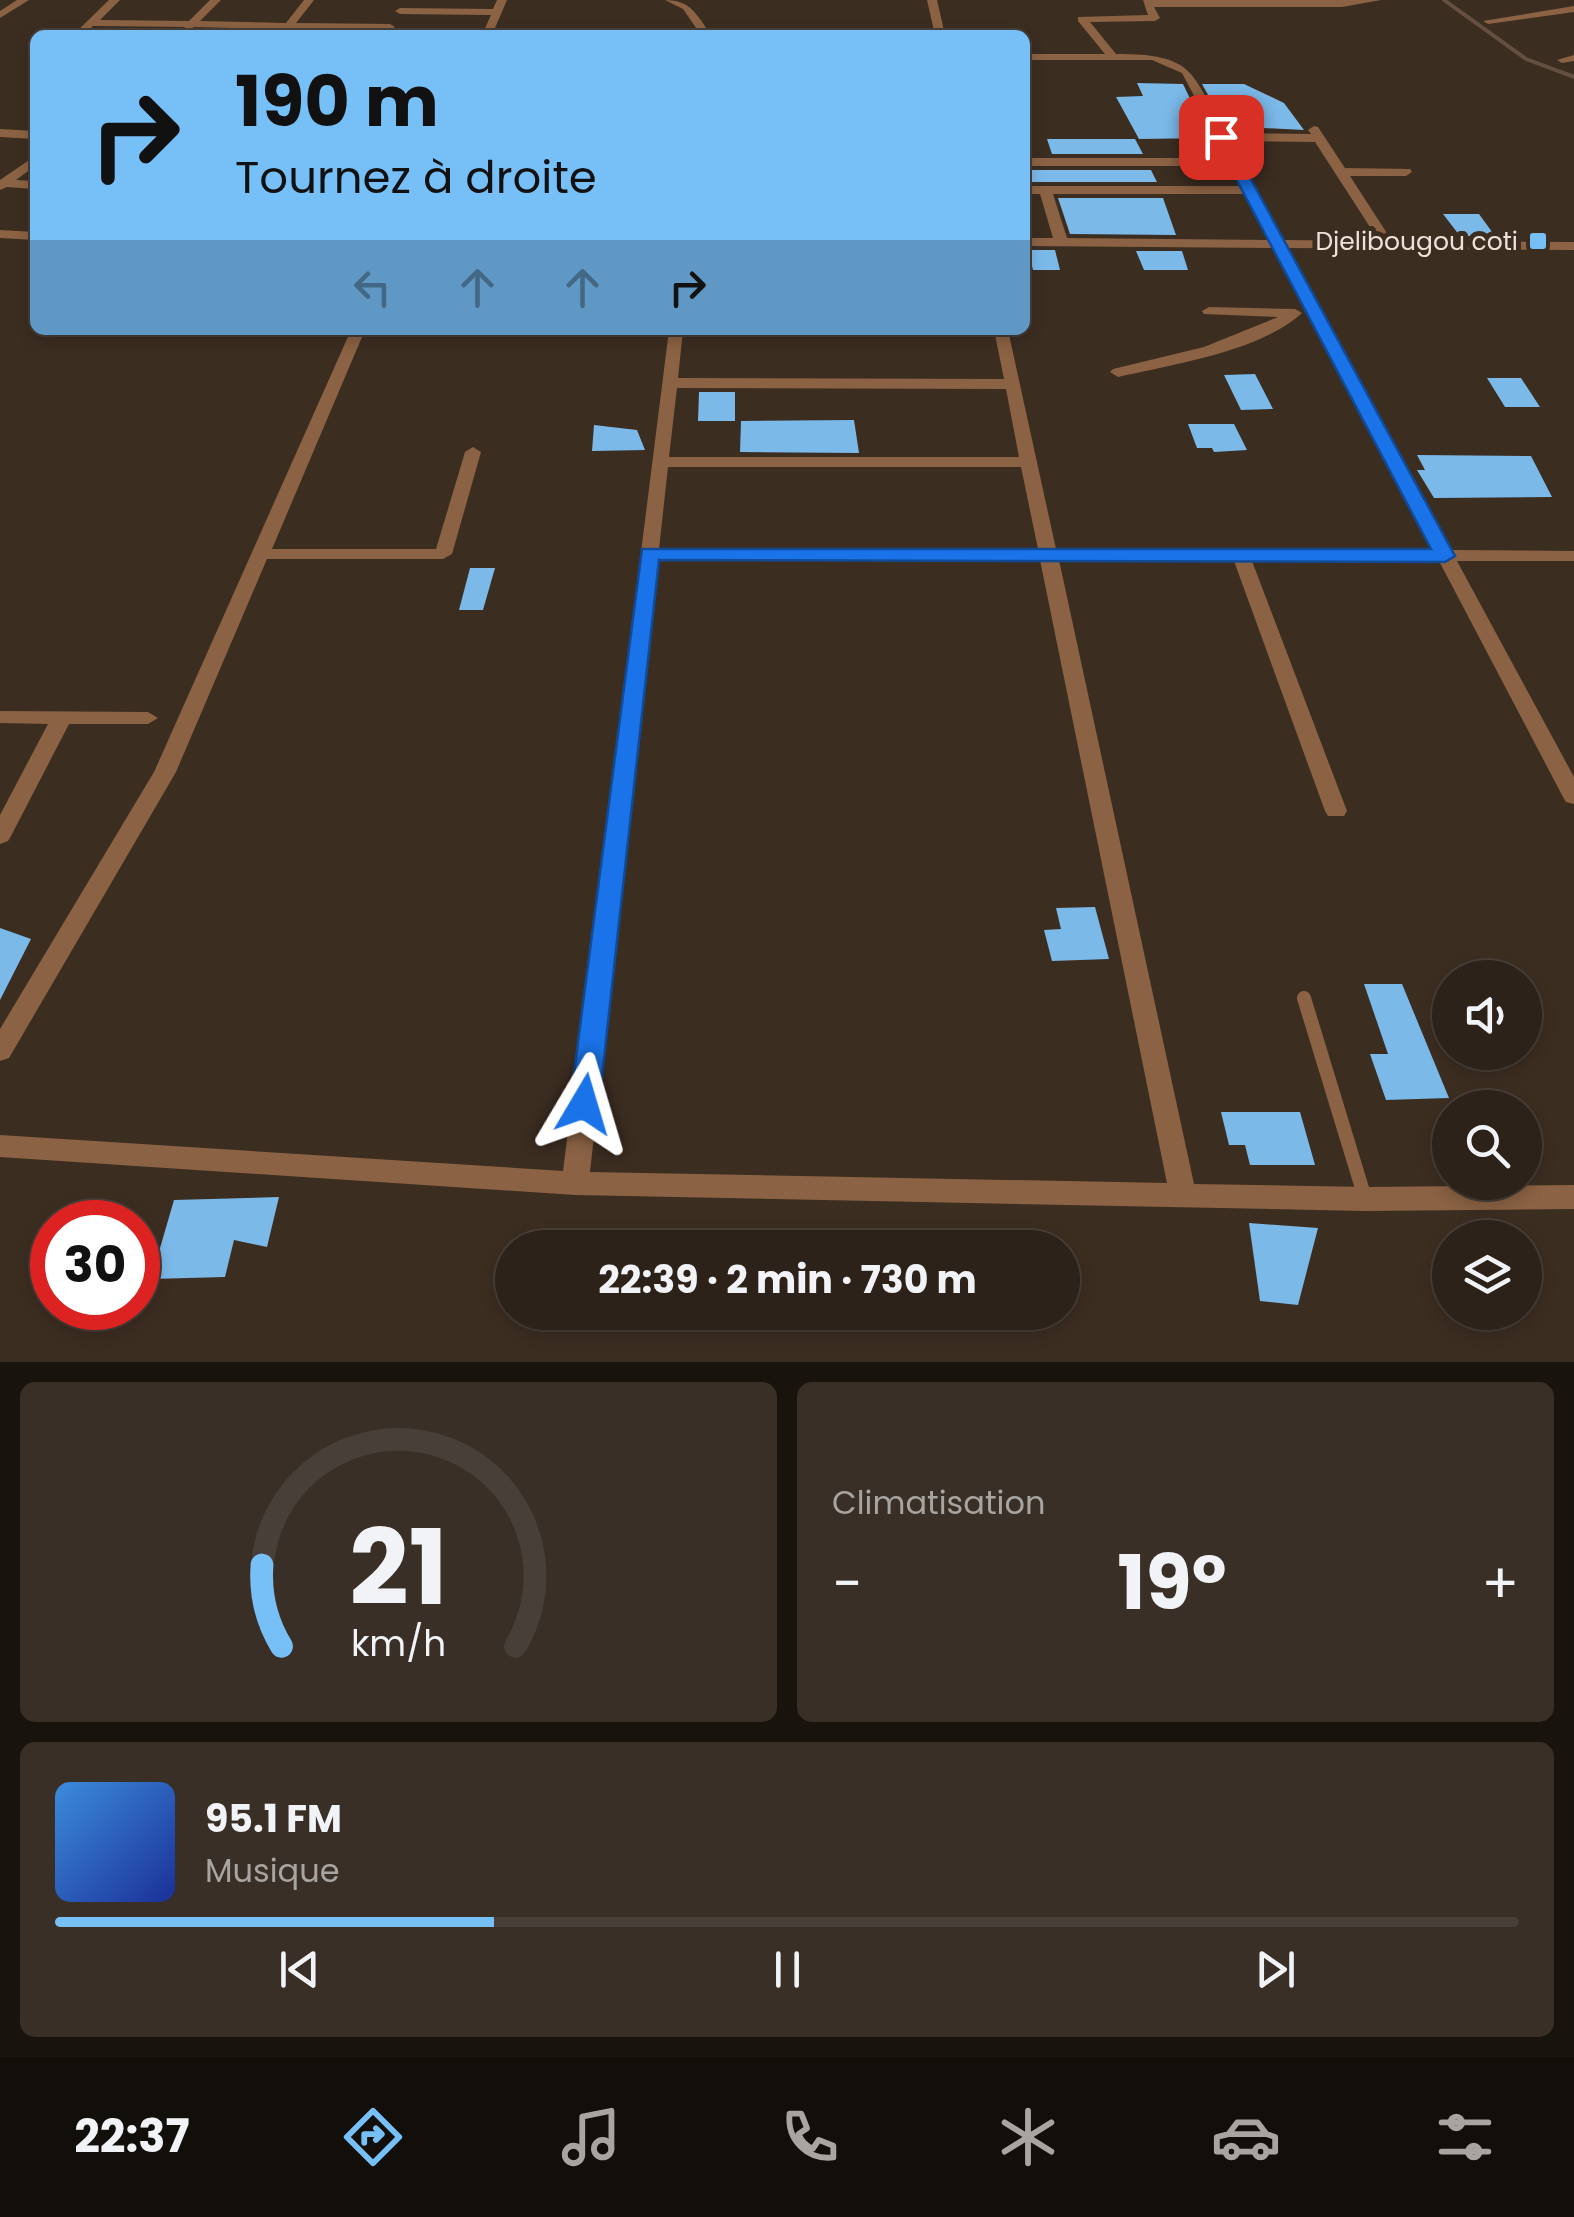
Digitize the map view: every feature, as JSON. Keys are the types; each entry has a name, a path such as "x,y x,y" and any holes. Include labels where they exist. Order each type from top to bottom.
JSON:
{"street":[{"path":"0,15 24,0"},
{"path":"83,30 115,0"},
{"path":"187,30 216,0"},
{"path":"90,23 284,30 309,0"},
{"path":"670,0 687,7 703,30"},
{"path":"932,0 939,30"},
{"path":"1113,57 1082,19 1155,18 1147,2 1342,4 1376,0"},
{"path":"389,30 403,5 500,6 490,30"},
{"path":"1488,22 1574,10"},
{"path":"1030,57 1154,57 1186,71 1574,797"},
{"path":"0,133 30,135"},
{"path":"1221,137 1316,134 1388,243"},
{"path":"1030,162 1234,162"},
{"path":"2,184 30,164"},
{"path":"1341,172 1406,172"},
{"path":"2,184 30,185"},
{"path":"1030,190 1250,190"},
{"path":"1045,190 1061,242"},
{"path":"0,234 30,236"},
{"path":"1030,242 1574,246"},
{"path":"1209,311 1315,313"},
{"path":"1118,372 1208,352 1274,326 1295,313"},
{"path":"0,1051 165,772 356,335"},
{"path":"576,1183 675,335"},
{"path":"1003,335 1183,1195"},
{"path":"669,383 1012,384"},
{"path":"260,554 443,554 472,452"},
{"path":"660,462 1029,462"},
{"path":"649,554 1574,556"},
{"path":"1241,555 1336,812"},
{"path":"0,716 148,718"},
{"path":"0,836 62,717"},
{"path":"0,1146 576,1183 1365,1199 1574,1197"}],"lane":[{"path":"1304,998 1365,1199"}],"building":[{"path":"1137,83 1183,84 1209,138 1139,139 1116,97 1143,96"},
{"path":"1202,84 1244,84 1284,103 1304,130 1225,126"},
{"path":"1047,139 1135,139 1143,154 1052,154"},
{"path":"1030,170 1151,170 1157,182 1030,182"},
{"path":"1058,198 1163,198 1176,235 1070,234"},
{"path":"1443,214 1479,214 1495,236 1460,236"},
{"path":"1030,250 1055,250 1060,270 1033,270"},
{"path":"1136,251 1182,251 1188,270 1144,270"},
{"path":"1255,374 1273,409 1241,410 1224,375"},
{"path":"1487,378 1521,378 1540,407 1505,407"},
{"path":"699,392 735,392 735,421 698,421"},
{"path":"854,420 859,453 740,452 741,421"},
{"path":"1188,424 1234,424 1247,450 1214,452 1212,448 1197,448"},
{"path":"594,425 637,430 645,450 592,451"},
{"path":"1417,455 1531,456 1552,497 1434,498 1417,470 1425,470"},
{"path":"470,568 495,568 483,610 459,610"},
{"path":"1095,907 1109,959 1052,961 1044,930 1061,929 1056,908"},
{"path":"0,928 31,939 0,1000"},
{"path":"1364,984 1402,984 1432,1057 1432,1070 1437,1070 1446,1090 1432,1090 1432,1099 1386,1100 1370,1054 1388,1054"},
{"path":"1221,1112 1300,1112 1315,1165 1250,1165 1245,1145 1229,1145"},
{"path":"279,1197 267,1247 234,1240 225,1277 160,1279 160,1248 174,1200"},
{"path":"1249,1223 1318,1228 1298,1305 1260,1301"}],"waterway":[{"path":"1444,0 1526,59 1574,77"}],"place":[{"name":"Djelibougou coti","path":"1538,241"}],"route":[{"path":"584,1104 649,554 1445,556 1221,137"}]}
